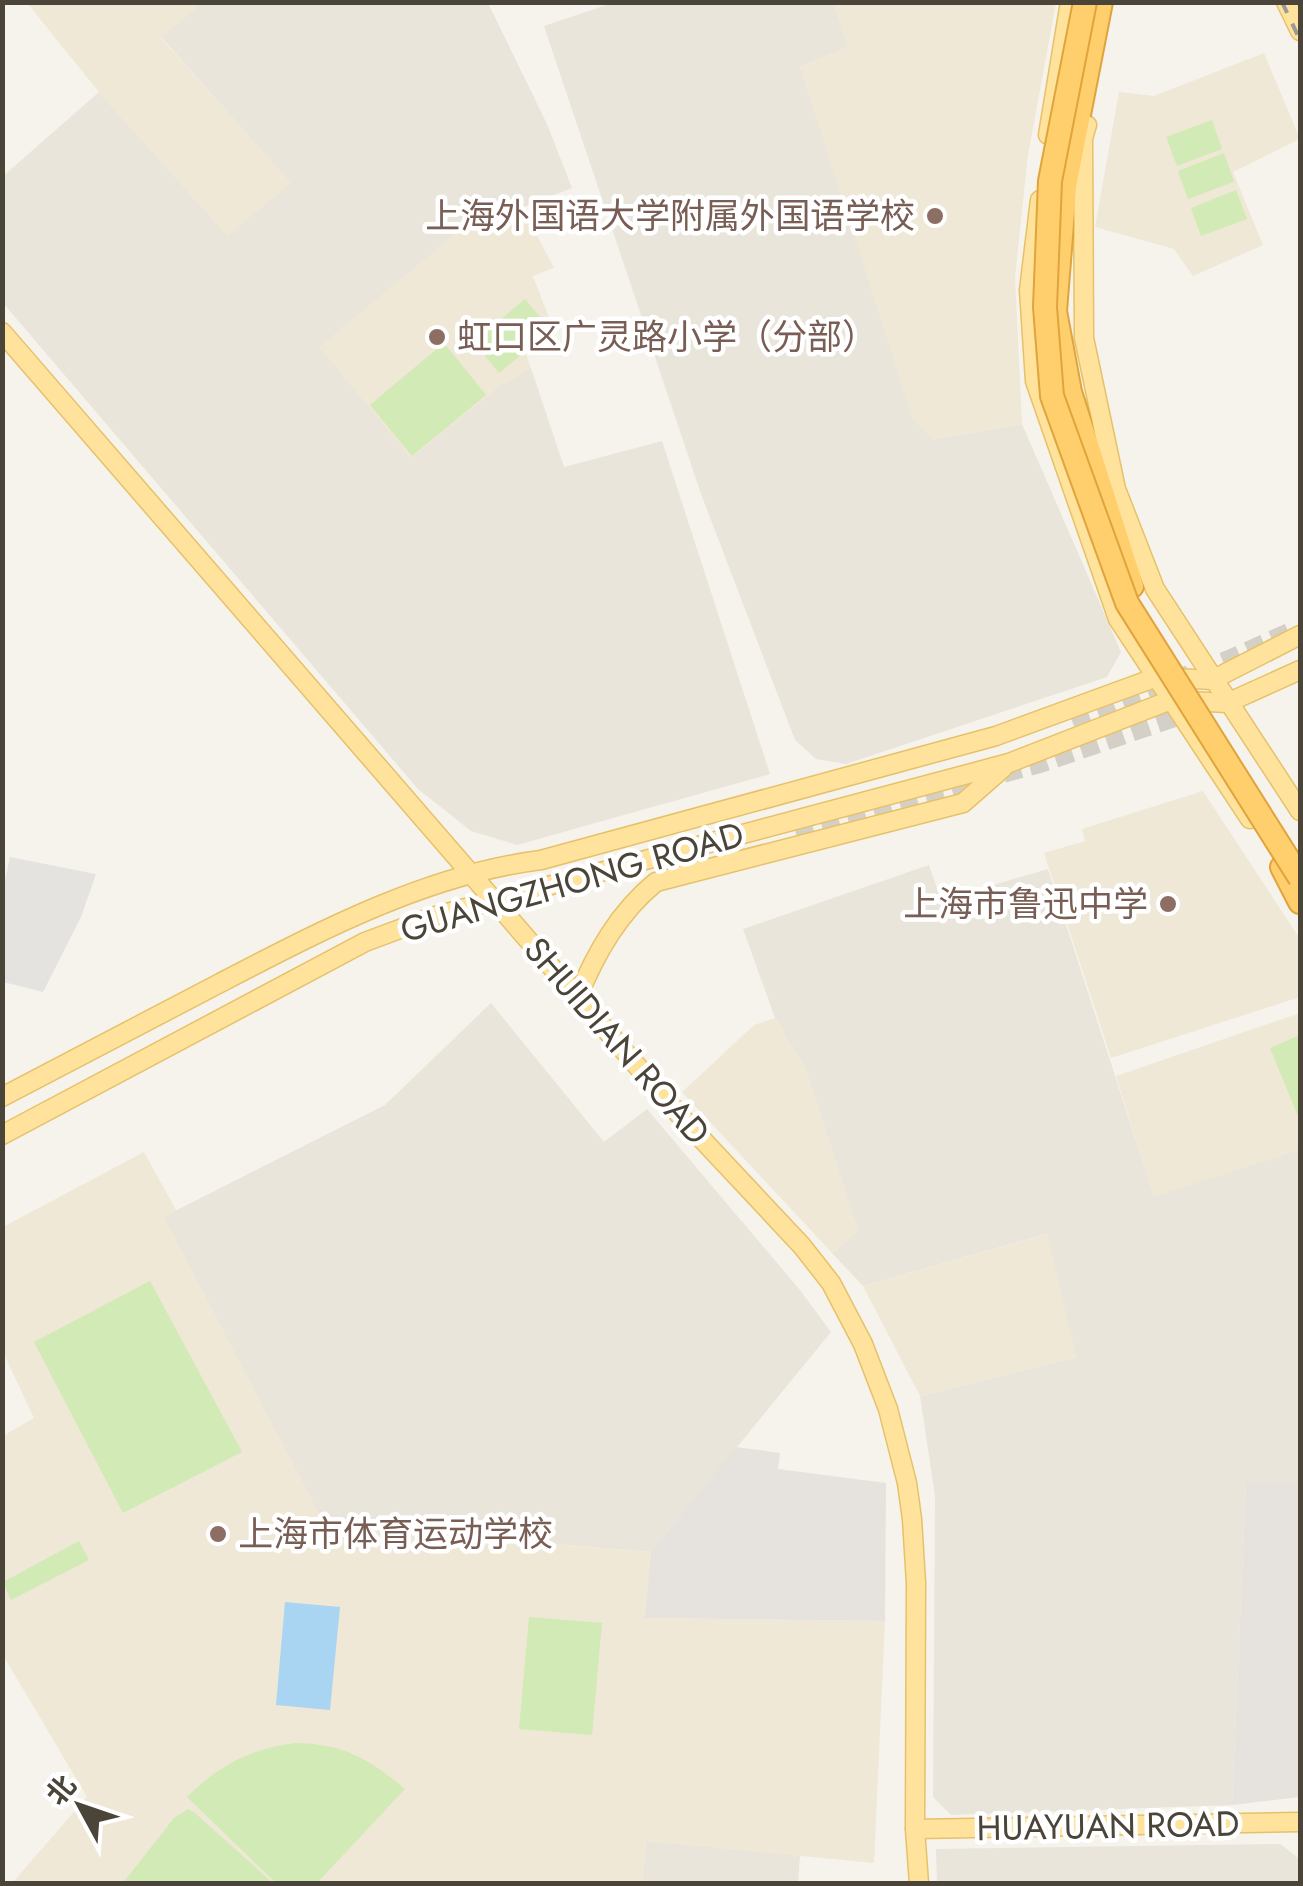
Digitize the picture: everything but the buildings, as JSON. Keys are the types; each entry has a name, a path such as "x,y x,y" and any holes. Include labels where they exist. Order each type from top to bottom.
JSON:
{"highway":[{"path":"1085,2 1050,181 1045,308 1052,396 1126,603 1291,873 1300,898"},
{"path":"1100,2 1065,186 1060,240 1055,310 1070,392 1132,586 1157,633 1300,850"}],"main road":[{"path":"1070,2 1044,157 1029,290 1034,381 1118,619 1291,873"},
{"path":"1112,2 1084,138 1084,338 1116,489 1155,589 1300,810"},
{"path":"1286,2 1300,31"},
{"name":"SHUIDIAN ROAD","path":"2,332 683,1120 814,1259 831,1283 863,1344 893,1424 912,1519 919,1884"},
{"path":"1156,677 1212,680 1300,636"},
{"path":"1172,700 1227,704 1300,670"},
{"name":"GUANGZHONG ROAD","path":"2,1098 338,922 498,866 540,860 996,736 1156,677"},
{"name":"GUANGZHONG ROAD","path":"2,1135 365,942 493,898 1009,763 1172,700"},
{"path":"882,766 912,766 955,758 1071,718"},
{"path":"578,996 603,942 636,900 656,882 963,803 1009,763"},
{"path":"539,886 558,892 795,830"},
{"name":"HUAYUAN ROAD","path":"915,1829 1300,1822"}],"shaded area":[{"path":"27,3 201,3 161,38 291,183 227,236 99,92"},
{"path":"201,3 488,3 547,124 572,188 455,234 501,385 531,368 564,467 662,441 770,774 517,845 471,831 418,789 3,303 2,177 99,92 228,235 290,183 161,37"},
{"path":"612,3 834,3 848,47 800,67 932,439 1022,424 1121,652 1107,677 846,764 816,759 795,740 701,494 544,26"},
{"name":"上海外国语大学附属外国语学校","path":"834,3 1056,3 1028,155 1015,277 1022,424 932,439 913,419 800,67 848,47"},
{"path":"1264,53 1300,139 1233,172 1263,245 1193,276 1174,249 1095,227 1119,92 1154,96"},
{"name":"虹口区广灵路小学（分部）","path":"522,206 554,268 533,276 553,328 526,354 531,368 501,385 411,458 319,347 455,234"},
{"name":"上海市鲁迅中学","path":"1203,791 1300,939 1300,997 1111,1058 1044,853 1085,841 1082,829"},
{"path":"10,857 96,874 81,917 43,992 3,982 3,889"},
{"path":"929,865 941,900 1048,869 1154,1196 1300,1149 1300,1483 1246,1483 1232,1805 951,1815 933,1797 935,1496 920,1396 1076,1357 1046,1234 863,1286 832,1253 858,1231 805,1068 775,1018 743,929"},
{"path":"491,1003 604,1142 647,1109 831,1332 651,1552 324,1524 163,1217 385,1105"},
{"path":"1300,1013 1300,1149 1154,1197 1116,1076"},
{"path":"775,1018 805,1067 858,1231 832,1253 682,1092 754,1025"},
{"name":"上海市体育运动学校","path":"144,1152 176,1210 164,1217 324,1524 651,1552 645,1618 885,1621 874,1863 646,1841 642,1883 12,1883 87,1797 3,1655 3,1436 34,1418 3,1352 3,1227"},
{"path":"1047,1234 1076,1357 920,1396 863,1286"},
{"path":"736,1447 780,1453 778,1469 886,1483 885,1621 644,1618 651,1552"},
{"path":"1246,1483 1300,1483 1300,1797 1232,1805"},
{"path":"646,1841 800,1855 798,1883 642,1884"},
{"path":"1280,1844 1300,1859 1300,1883 937,1883 936,1849"}],"green space":[{"path":"1212,120 1222,149 1177,166 1166,137"},
{"path":"1224,153 1234,182 1188,199 1178,171"},
{"path":"1236,190 1247,219 1201,236 1191,208"},
{"path":"525,299 551,330 499,373 474,342"},
{"path":"444,343 486,395 412,456 370,405"},
{"path":"1300,1035 1300,1121 1270,1048"},
{"path":"150,1281 242,1452 123,1513 34,1342"},
{"path":"79,1541 89,1560 11,1600 3,1582"},
{"path":"529,1617 602,1623 592,1735 519,1729"},
{"path":"295,1743 327,1746 354,1755 405,1789 317,1883 276,1883 187,1797 236,1760"},
{"path":"188,1809 273,1883 123,1883 174,1818"}],"water":[{"path":"285,1602 340,1607 330,1710 276,1705"}],"tunnel":[{"path":"1071,718 1229,659 1291,631"},
{"path":"795,830 1040,764 1192,712"}],"railway":[{"path":"1282,2 1300,40"}],"place":[{"name":"上海外国语大学附属外国语学校","path":"935,216"},
{"name":"虹口区广灵路小学（分部）","path":"437,337"},
{"name":"上海市鲁迅中学","path":"1168,904"},
{"name":"上海市体育运动学校","path":"218,1534"}]}
